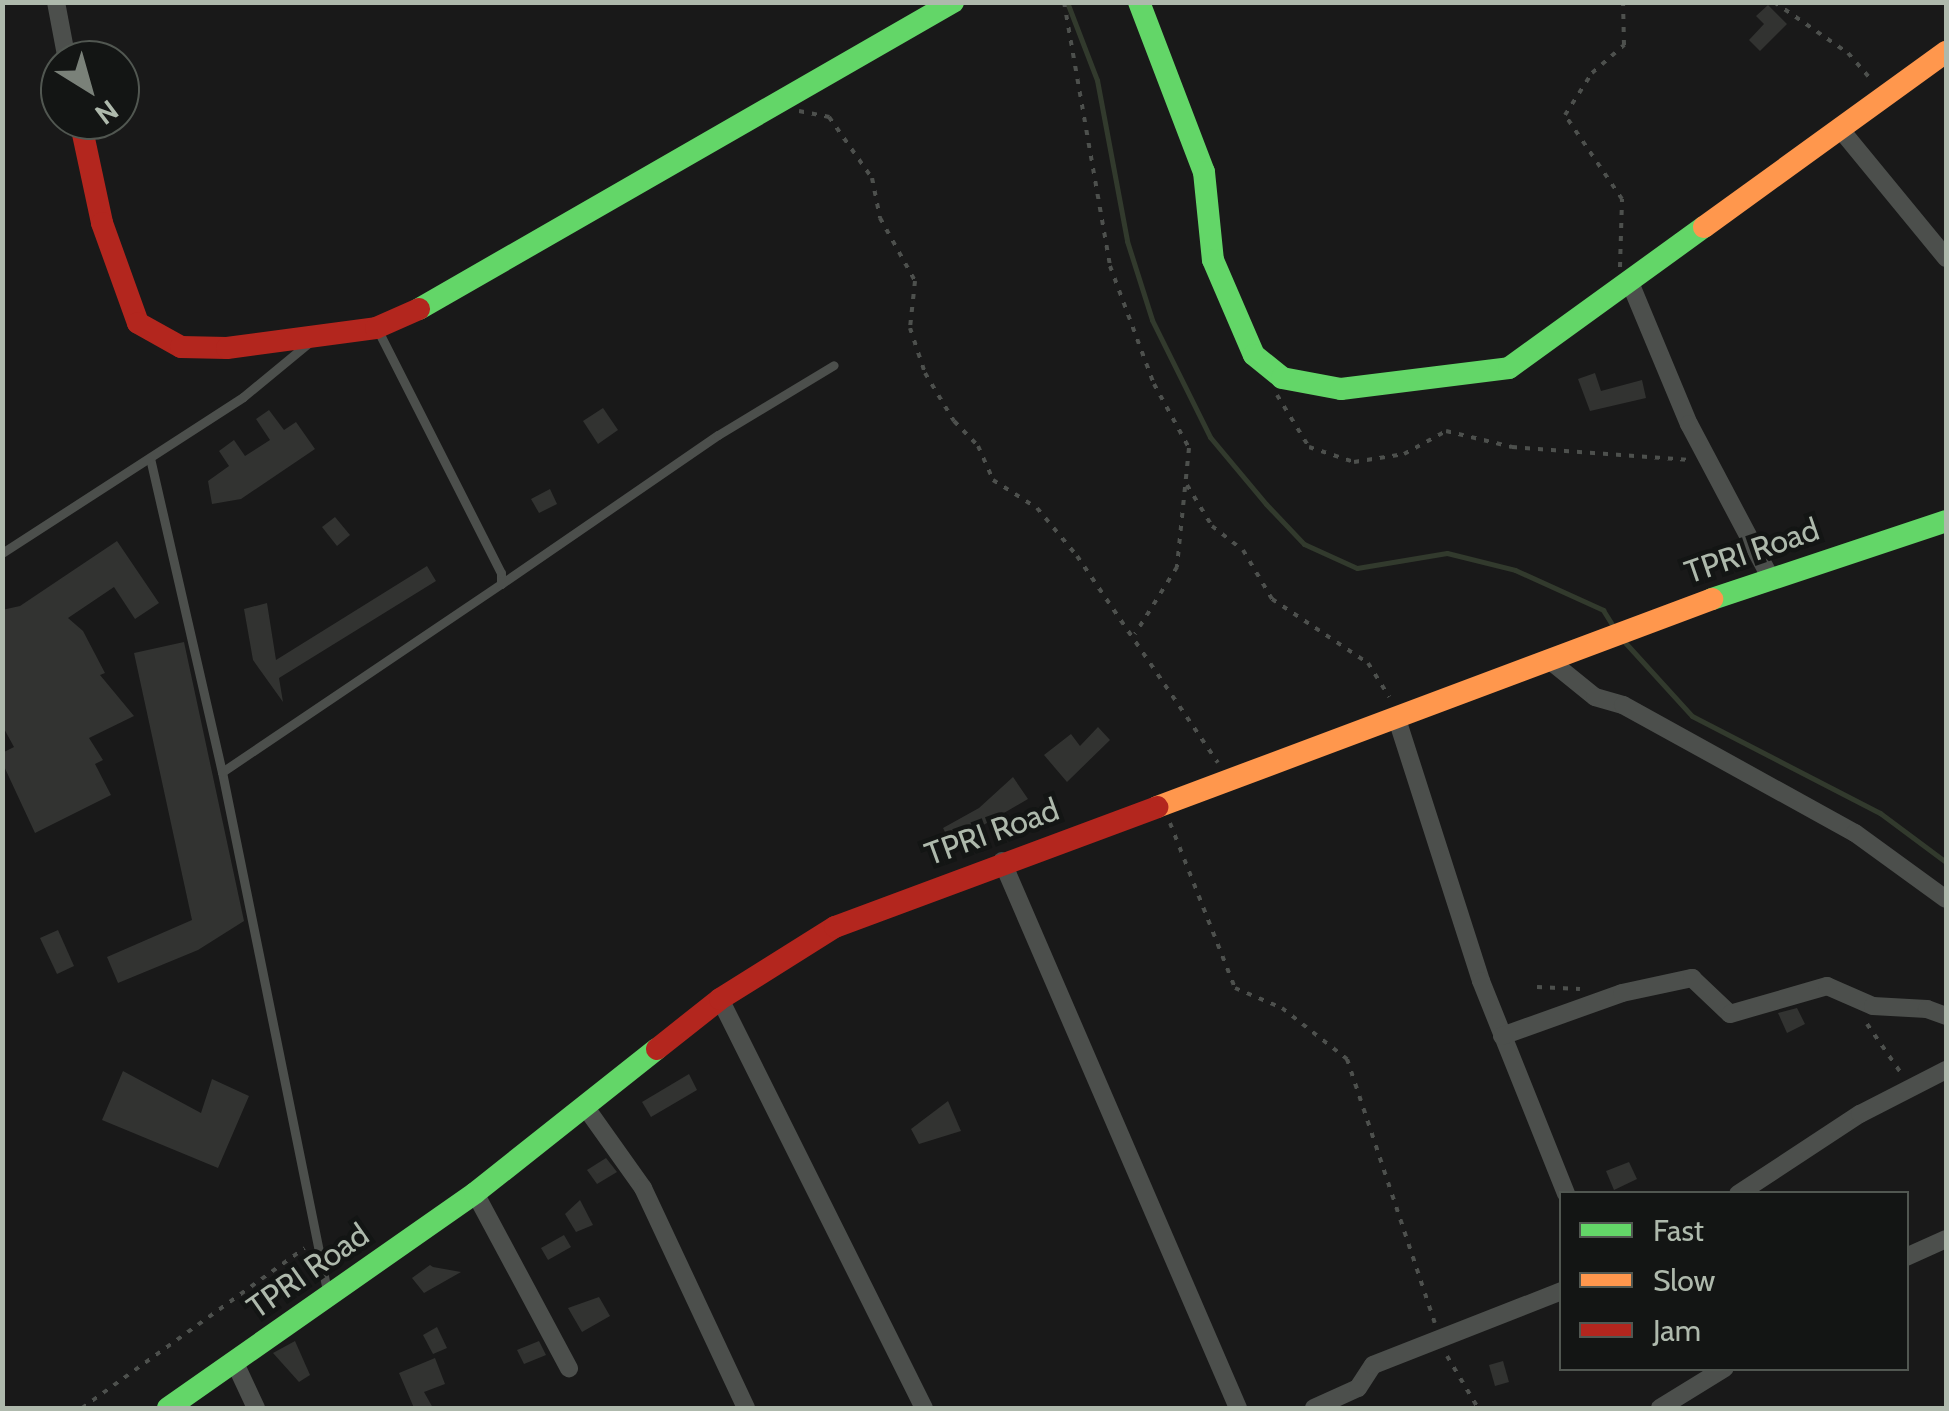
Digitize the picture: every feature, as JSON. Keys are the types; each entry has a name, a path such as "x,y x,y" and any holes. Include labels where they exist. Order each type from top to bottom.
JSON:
{"street":[{"path":"56,2 63,40"},
{"path":"84,140 102,223 138,323 181,347 227,348 376,328 444,297 764,106 953,2"},
{"path":"1139,2 1204,172 1213,260 1264,368 1341,389 1432,376 1476,378 1509,368 1631,285 1946,52"},
{"path":"1841,130 1946,258"},
{"path":"1631,285 1709,462 1770,577"},
{"name":"TPRI Road","path":"168,1408 476,1193 720,999 835,927 1002,861 1770,577 1946,521"},
{"path":"1548,659 1595,697 1623,705 1856,833 1946,900"},
{"path":"1396,716 1502,1036 1565,1191"},
{"path":"1002,861 1238,1408"},
{"path":"1502,1036 1622,993 1692,978 1730,1014 1824,986 1872,1006 1927,1008 1946,1016"},
{"path":"720,999 924,1408"},
{"path":"1743,1191 1946,1070"},
{"path":"584,1105 643,1188 746,1408"},
{"path":"476,1193 569,1368"},
{"path":"1909,1256 1946,1239"},
{"path":"1314,1408 1358,1388 1374,1365 1439,1336 1559,1292"},
{"path":"234,1363 256,1408"},
{"path":"1660,1408 1720,1371"}],"lane":[{"path":"376,328 501,573 501,584"},
{"path":"2,553 243,397 317,336"},
{"path":"222,772 834,365"},
{"path":"150,458 222,772 328,1295"}],"path":[{"path":"1064,2 1110,266 1154,384 1190,448 1176,568 1135,634"},
{"path":"1624,2 1624,45 1592,73 1565,115 1622,199 1616,260 1631,285"},
{"path":"1774,2 1848,53 1890,93"},
{"path":"764,106 815,110 840,132 872,178 880,218 915,281 910,328 925,373 978,446 993,480 1037,508 1077,556 1106,606 1135,634 1174,706 1231,779"},
{"path":"1264,368 1309,447 1354,462 1404,454 1446,430 1512,446 1709,462"},
{"path":"1185,482 1212,526 1243,550 1272,599 1368,663 1386,684 1396,716"},
{"path":"1161,805 1235,988 1282,1008 1348,1059 1439,1336 1478,1408"},
{"path":"1838,990 1911,1088"},
{"path":"82,1408 316,1240"}],"building":[{"path":"1768,5 1787,24 1760,51 1749,40 1764,24 1756,16"},
{"path":"1595,373 1601,391 1642,380 1646,398 1590,411 1578,379"},
{"path":"603,408 618,430 598,444 583,421"},
{"path":"269,410 284,430 296,422 315,449 241,499 212,504 208,481 229,466 219,451 234,440 245,456 270,440 256,419"},
{"path":"550,489 557,504 539,513 531,499"},
{"path":"335,517 350,535 337,546 322,527"},
{"path":"117,541 159,603 135,619 114,587 68,618 83,631 105,673 100,675 134,716 89,738 103,760 95,764 111,795 35,833 2,762 2,753 14,747 2,725 2,610 20,606"},
{"path":"427,566 436,581 279,678 283,702 253,660 244,609 267,603 276,660"},
{"path":"184,642 244,921 198,950 118,983 107,957 192,920 134,653"},
{"path":"1098,727 1110,740 1067,782 1044,755 1071,734 1080,746"},
{"path":"1013,777 1028,799 951,844 943,828 979,808"},
{"path":"58,930 74,966 57,974 40,938"},
{"path":"1797,1008 1805,1024 1787,1033 1778,1013"},
{"path":"123,1071 201,1113 212,1079 249,1096 218,1168 102,1120"},
{"path":"689,1074 697,1090 651,1117 642,1102"},
{"path":"948,1101 961,1131 919,1144 911,1129"},
{"path":"606,1158 617,1172 597,1184 587,1170"},
{"path":"1629,1162 1637,1179 1614,1190 1606,1171"},
{"path":"580,1200 593,1225 576,1232 565,1214"},
{"path":"564,1235 571,1247 548,1260 541,1248"},
{"path":"430,1265 461,1272 424,1293 412,1278"},
{"path":"599,1297 610,1316 582,1332 568,1308"},
{"path":"437,1327 447,1348 433,1354 423,1335"},
{"path":"295,1341 310,1375 299,1382 273,1353"},
{"path":"539,1341 546,1355 524,1364 517,1350"},
{"path":"435,1358 445,1384 424,1392 433,1408 414,1408 399,1373"},
{"path":"1503,1361 1509,1382 1495,1386 1489,1365"}],"waterway":[{"path":"1067,2 1097,80 1127,241 1152,320 1210,437 1266,504 1304,544 1357,568 1447,553 1515,570 1603,610 1615,629"},
{"path":"1621,638 1692,716 1880,813 1946,862"}],"traffic: fast":[{"path":"419,309 953,2"},
{"path":"1139,2 1204,172 1213,260 1254,355 1282,378 1341,389 1509,368 1704,227"},
{"path":"1712,599 1946,521"},
{"path":"168,1408 475,1193 657,1049"}],"traffic: slow":[{"path":"1704,227 1946,52"},
{"path":"1157,807 1712,599"}],"traffic: jam":[{"path":"84,140 102,223 138,323 181,347 227,348 376,328 419,309"},
{"path":"657,1049 720,999 835,927 1157,807"}]}
